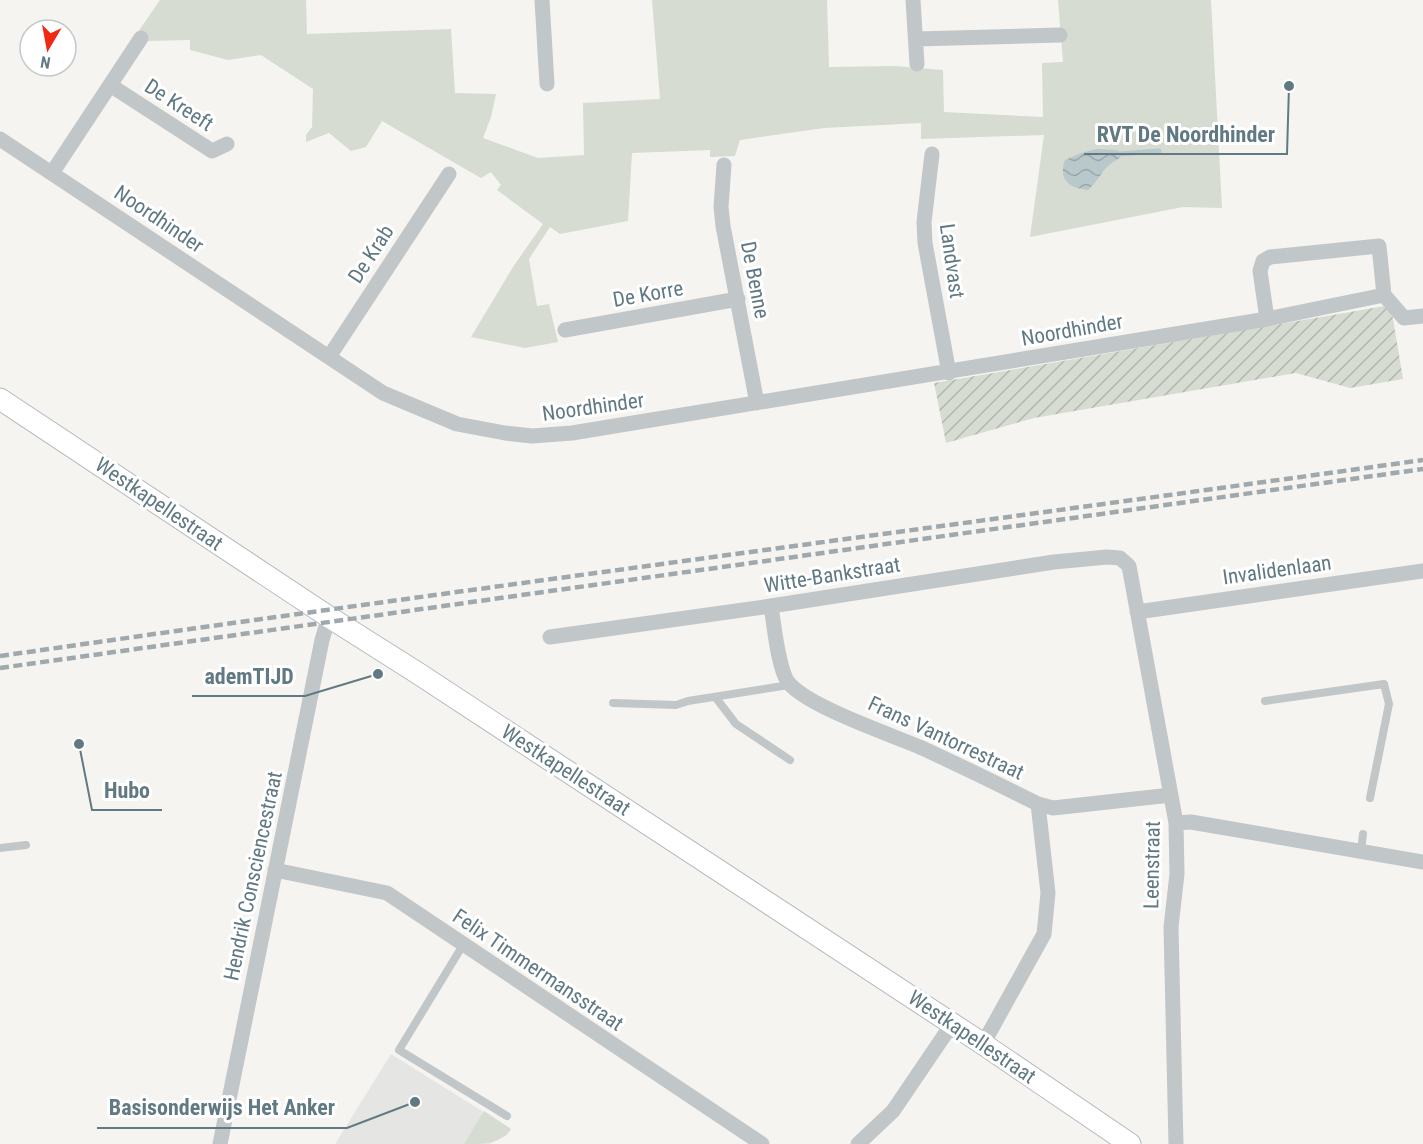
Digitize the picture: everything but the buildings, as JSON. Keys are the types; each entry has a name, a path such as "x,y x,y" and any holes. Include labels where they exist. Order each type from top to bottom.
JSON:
{"street":[{"path":"542,0 547,84"},
{"path":"913,0 917,64"},
{"path":"916,39 1060,35"},
{"name":"De Kreeft","path":"52,173 141,38"},
{"name":"De Kreeft","path":"110,85 212,151 226,144"},
{"name":"Noordhinder","path":"0,139 383,393 457,424 505,433 532,436 572,434 1268,319 1384,295"},
{"name":"Landvast","path":"932,154 924,222 925,243 949,373"},
{"name":"De Benne","path":"724,165 721,207 757,403"},
{"name":"De Krab","path":"329,357 448,174"},
{"path":"1268,319 1260,271 1263,261 1270,257 1379,246 1384,295 1404,318 1423,316"},
{"name":"De Korre","path":"565,330 738,298"},
{"name":"Westkapellestraat","path":"0,399 983,1044 1130,1144"},
{"name":"Witte-Bankstraat","path":"550,637 771,606 1054,562 1120,558"},
{"name":"Leenstraat","path":"1120,558 1129,566 1176,823 1178,874 1171,927 1176,1144"},
{"name":"Invalidenlaan","path":"1137,612 1423,571"},
{"path":"771,606 782,669 791,684"},
{"name":"Hendrik Consciencestraat","path":"220,1144 329,617"},
{"name":"Frans Vantorrestraat","path":"791,684 799,692 816,702 923,749 1038,804 1053,808 1171,795"},
{"path":"983,1044 1044,934 1048,893 1038,804"},
{"path":"1176,823 1191,822 1423,862"},
{"name":"Felix Timmermansstraat","path":"275,870 387,893 762,1144"},
{"path":"858,1144 893,1112 952,1024"}],"lane":[{"path":"613,703 676,705 791,684"},
{"path":"1265,701 1384,684 1389,704 1370,798"},
{"path":"716,698 736,724 790,760"},
{"path":"1361,851 1363,834"},
{"path":"0,848 26,844"},
{"path":"463,945 399,1050 507,1116"}],"shaded area":[{"path":"160,0 306,0 307,34 451,29 455,93 496,94 483,138 538,158 584,155 583,103 660,99 652,0 827,0 829,67 895,66 943,70 944,112 1043,117 1042,63 1063,62 1058,0 1211,0 1222,208 1183,207 1030,237 1044,135 921,139 921,123 824,128 740,140 735,156 710,157 710,150 632,153 628,221 560,234 550,227 529,259 537,306 549,304 558,342 525,348 471,337 513,267 543,224 497,190 501,185 491,172 481,178 382,121 366,147 351,151 329,133 306,142 306,135 312,127 313,89 261,55 228,60 190,50 190,40 146,41 138,32"},
{"path":"1385,306 1392,313 1403,379 1350,388 1296,373 1034,418 946,443 934,383"},
{"path":"391,1054 511,1129 507,1135 490,1144 335,1144"},
{"path":"484,1111 511,1129 502,1138 496,1140 464,1144"}],"water":[{"path":"1097,149 1119,151 1120,158 1105,169 1088,190 1075,187 1067,182 1063,173 1065,160"}],"waterway":[{"path":"1119,154 1159,151"}],"railway":[{"path":"0,656 1423,460"},
{"path":"0,668 1423,469"}],"place":[{"name":"RVT De Noordhinder","path":"1289,86"},
{"name":"ademTIJD","path":"378,674"},
{"name":"Hubo","path":"79,744"},
{"name":"Basisonderwijs Het Anker","path":"415,1102"}]}
